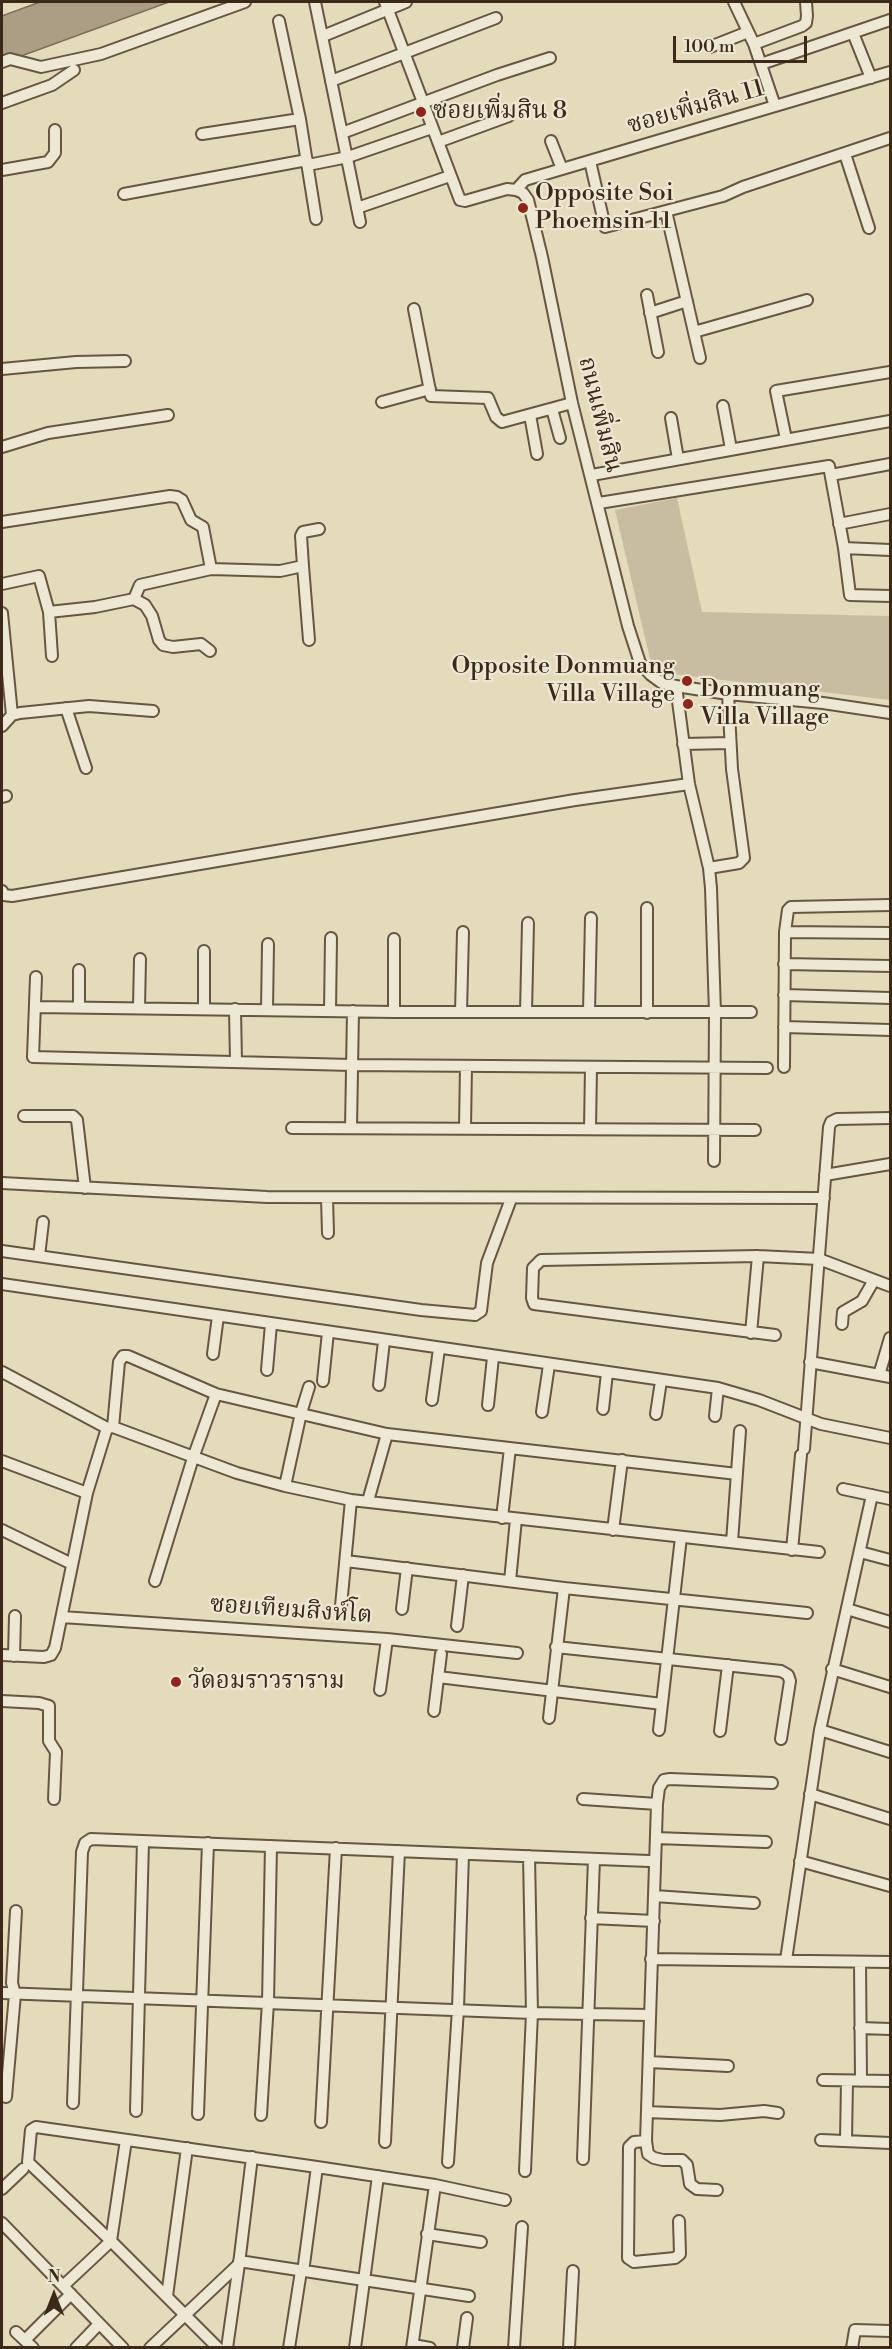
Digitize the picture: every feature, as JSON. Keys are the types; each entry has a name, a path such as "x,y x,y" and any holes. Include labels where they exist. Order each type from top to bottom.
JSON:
{"street":[{"path":"2,62 10,59 41,67 101,54 245,2"},
{"path":"315,2 360,222"},
{"path":"323,36 387,5 406,2"},
{"path":"734,2 754,44 775,106"},
{"path":"754,44 802,26 806,22 806,2"},
{"path":"387,5 460,200 465,201 507,189 516,190"},
{"path":"331,81 496,18"},
{"path":"761,64 891,20"},
{"path":"279,21 300,119 316,219"},
{"path":"710,47 748,32"},
{"path":"853,33 871,78"},
{"path":"342,133 497,75 550,58"},
{"path":"2,103 52,85 74,70"},
{"name":"ซอยเพิ่มสิน 11","path":"516,190 525,180 890,74"},
{"path":"438,142 509,116"},
{"path":"202,134 300,119"},
{"path":"124,194 348,157 432,128"},
{"path":"2,170 48,162 55,153 55,130"},
{"path":"590,161 605,227 723,196 743,187 891,138"},
{"path":"550,141 562,169"},
{"path":"845,154 869,228"},
{"path":"357,208 450,176"},
{"name":"ถนนเพิ่มสิน","path":"516,190 523,193 528,200 572,403 592,474 626,617 640,663 662,683 676,686 891,713"},
{"path":"666,211 700,358"},
{"path":"646,296 658,352"},
{"path":"694,332 807,300"},
{"path":"650,313 687,301"},
{"path":"414,309 431,396 434,398 480,396 489,398 496,417 501,422 572,403"},
{"path":"2,369 76,362 125,361"},
{"path":"786,440 776,391 891,372"},
{"path":"381,402 430,389"},
{"path":"723,406 731,449"},
{"path":"552,409 560,438"},
{"path":"2,447 48,433 168,415"},
{"path":"530,415 537,454"},
{"path":"671,418 678,459"},
{"path":"592,474 891,421"},
{"path":"831,475 891,464"},
{"path":"598,503 829,466 850,595 891,596"},
{"path":"2,522 177,496 182,500 191,520 203,528 211,569"},
{"path":"839,524 891,514"},
{"path":"309,640 301,536 303,532 319,529"},
{"path":"844,548 891,550"},
{"path":"134,599 140,585 211,569 280,571 303,566"},
{"path":"2,584 39,576 49,612 52,656"},
{"path":"49,612 95,607 134,599 145,605 152,616 159,640 163,645 173,647 201,644 210,651"},
{"path":"2,613 12,715"},
{"path":"676,686 689,784 709,868 715,1013 714,1161"},
{"path":"709,868 739,862 744,858 730,743 728,694"},
{"path":"2,726 12,715 66,708 89,706 153,711"},
{"path":"66,708 86,768"},
{"path":"683,744 730,743"},
{"path":"2,891 4,895 12,896 575,800 689,784"},
{"path":"784,1067 786,914 791,907 891,905"},
{"path":"647,908 647,1013"},
{"path":"589,1012 591,918"},
{"path":"526,1012 528,923"},
{"path":"461,1012 463,932"},
{"path":"785,932 891,933"},
{"path":"330,1011 332,939"},
{"path":"394,939 394,1012"},
{"path":"267,1010 268,944"},
{"path":"204,951 204,1009"},
{"path":"139,1008 140,959"},
{"path":"784,964 891,966"},
{"path":"79,970 79,1007"},
{"path":"36,977 33,1057 352,1065 767,1068"},
{"path":"784,995 891,998"},
{"path":"35,1006 394,1012 751,1012"},
{"path":"236,1009 236,1062"},
{"path":"351,1128 353,1011"},
{"path":"784,1027 891,1030"},
{"path":"465,1128 466,1066"},
{"path":"590,1129 591,1067"},
{"path":"24,1116 73,1116 77,1120 85,1188"},
{"path":"792,1550 807,1420 831,1122 837,1119 891,1118"},
{"path":"292,1128 755,1130"},
{"path":"825,1175 891,1164"},
{"path":"2,1183 257,1197 824,1198"},
{"path":"327,1198 328,1233"},
{"path":"2,1251 421,1310 475,1315 481,1311 488,1263 511,1198"},
{"path":"39,1256 43,1222"},
{"path":"751,1333 758,1256"},
{"path":"775,1335 534,1304 533,1268 541,1260 758,1256 819,1259 891,1286"},
{"path":"842,1324 843,1312 862,1301 874,1280"},
{"path":"2,1284 718,1388 759,1400 807,1420 891,1438"},
{"path":"213,1354 218,1316"},
{"path":"267,1370 271,1324"},
{"path":"323,1381 328,1332"},
{"path":"810,1362 885,1376 891,1338"},
{"path":"379,1385 384,1341"},
{"path":"432,1400 440,1349"},
{"path":"2,1656 44,1657 51,1655 55,1648 87,1493 110,1428 119,1362 123,1356 133,1358 216,1394 387,1434 737,1474"},
{"path":"489,1405 493,1357"},
{"path":"542,1412 549,1365"},
{"path":"2,1372 110,1428 237,1473 285,1486 351,1500 819,1552"},
{"path":"603,1409 607,1373"},
{"path":"656,1414 661,1381"},
{"path":"285,1486 309,1387"},
{"path":"715,1416 718,1388"},
{"path":"155,1581 193,1458 216,1394"},
{"path":"732,1542 740,1431"},
{"path":"369,1502 387,1434"},
{"path":"502,1518 510,1448"},
{"path":"2,1461 87,1493"},
{"path":"613,1530 622,1461"},
{"path":"843,1489 891,1499"},
{"path":"786,1960 820,1730 872,1495"},
{"path":"341,1605 351,1500"},
{"path":"510,1581 516,1519"},
{"path":"2,1530 72,1564"},
{"path":"659,1730 681,1537"},
{"path":"860,1552 891,1560"},
{"path":"346,1561 564,1588 807,1613"},
{"path":"402,1609 407,1568"},
{"path":"457,1626 463,1575"},
{"path":"549,1718 564,1588"},
{"path":"847,1609 891,1622"},
{"path":"14,1656 15,1616"},
{"name":"ซอยเทียมสิงห์โต","path":"62,1617 387,1639 517,1653"},
{"path":"380,1690 387,1639"},
{"path":"556,1647 781,1671 788,1675 790,1681 781,1738"},
{"path":"434,1712 441,1654"},
{"path":"720,1731 728,1665"},
{"path":"832,1669 891,1687"},
{"path":"438,1677 662,1704"},
{"path":"2,1701 39,1703 49,1706 49,1741 56,1752 54,1799"},
{"path":"820,1730 891,1752"},
{"path":"717,2190 697,2189 690,2184 687,2165 682,2160 654,2158 648,2154 645,2141 659,1788 664,1780 670,1779 772,1783"},
{"path":"810,1794 891,1820"},
{"path":"583,1799 657,1804"},
{"path":"656,1838 766,1842"},
{"path":"73,2103 82,1852 85,1843 91,1839 649,1861"},
{"path":"136,2111 143,1841"},
{"path":"198,2114 208,1843"},
{"path":"261,2115 268,2002 271,1846"},
{"path":"321,2122 336,1848"},
{"path":"385,2142 399,1851"},
{"path":"448,2162 458,2009 463,1854"},
{"path":"525,2171 532,2013 529,1856"},
{"path":"584,2159 587,2013 594,1859"},
{"path":"800,1860 891,1886"},
{"path":"655,1896 754,1903"},
{"path":"6,2097 15,1994 12,1983 16,1911"},
{"path":"591,1918 654,1922"},
{"path":"651,1959 891,1962"},
{"path":"860,1962 861,2081"},
{"path":"2,1993 532,2013 649,2015"},
{"path":"861,2028 891,2029"},
{"path":"649,2062 728,2066"},
{"path":"823,2080 891,2081"},
{"path":"846,2140 847,2081"},
{"path":"647,2112 720,2115 764,2111 778,2113"},
{"path":"218,2348 28,2162 31,2130 36,2127 252,2157 435,2185 505,2200"},
{"path":"16,2332 29,2344 67,2290 111,2241 126,2140"},
{"path":"821,2140 891,2143"},
{"path":"645,2141 634,2142 629,2147 628,2258 633,2262 675,2259 680,2254 679,2222"},
{"path":"167,2296 187,2148"},
{"path":"227,2348 252,2157"},
{"path":"289,2348 317,2167"},
{"path":"2,2189 23,2169"},
{"path":"355,2348 378,2176"},
{"path":"430,2348 412,2346 435,2185"},
{"path":"2,2223 123,2348"},
{"path":"514,2348 522,2227"},
{"path":"427,2234 481,2242"},
{"path":"239,2263 469,2296"},
{"path":"150,2348 239,2263"},
{"path":"569,2348 573,2271"},
{"path":"463,2348 467,2318"},
{"path":"76,2348 99,2324"},
{"path":"852,2348 855,2330 891,2331"}],"shaded area":[{"path":"40,2 169,2 2,63 2,16"},
{"path":"677,498 702,612 890,616 890,700 664,673 657,669 650,659 615,510"}],"place":[{"name":"ซอยเพิ่มสิน 8","path":"421,112"},
{"name":"Opposite Soi Phoemsin 11","path":"523,208"},
{"name":"Opposite Donmuang Villa Village","path":"687,681"},
{"name":"Donmuang Villa Village","path":"688,704"},
{"name":"วัดอมราวราราม","path":"176,1682"}]}
